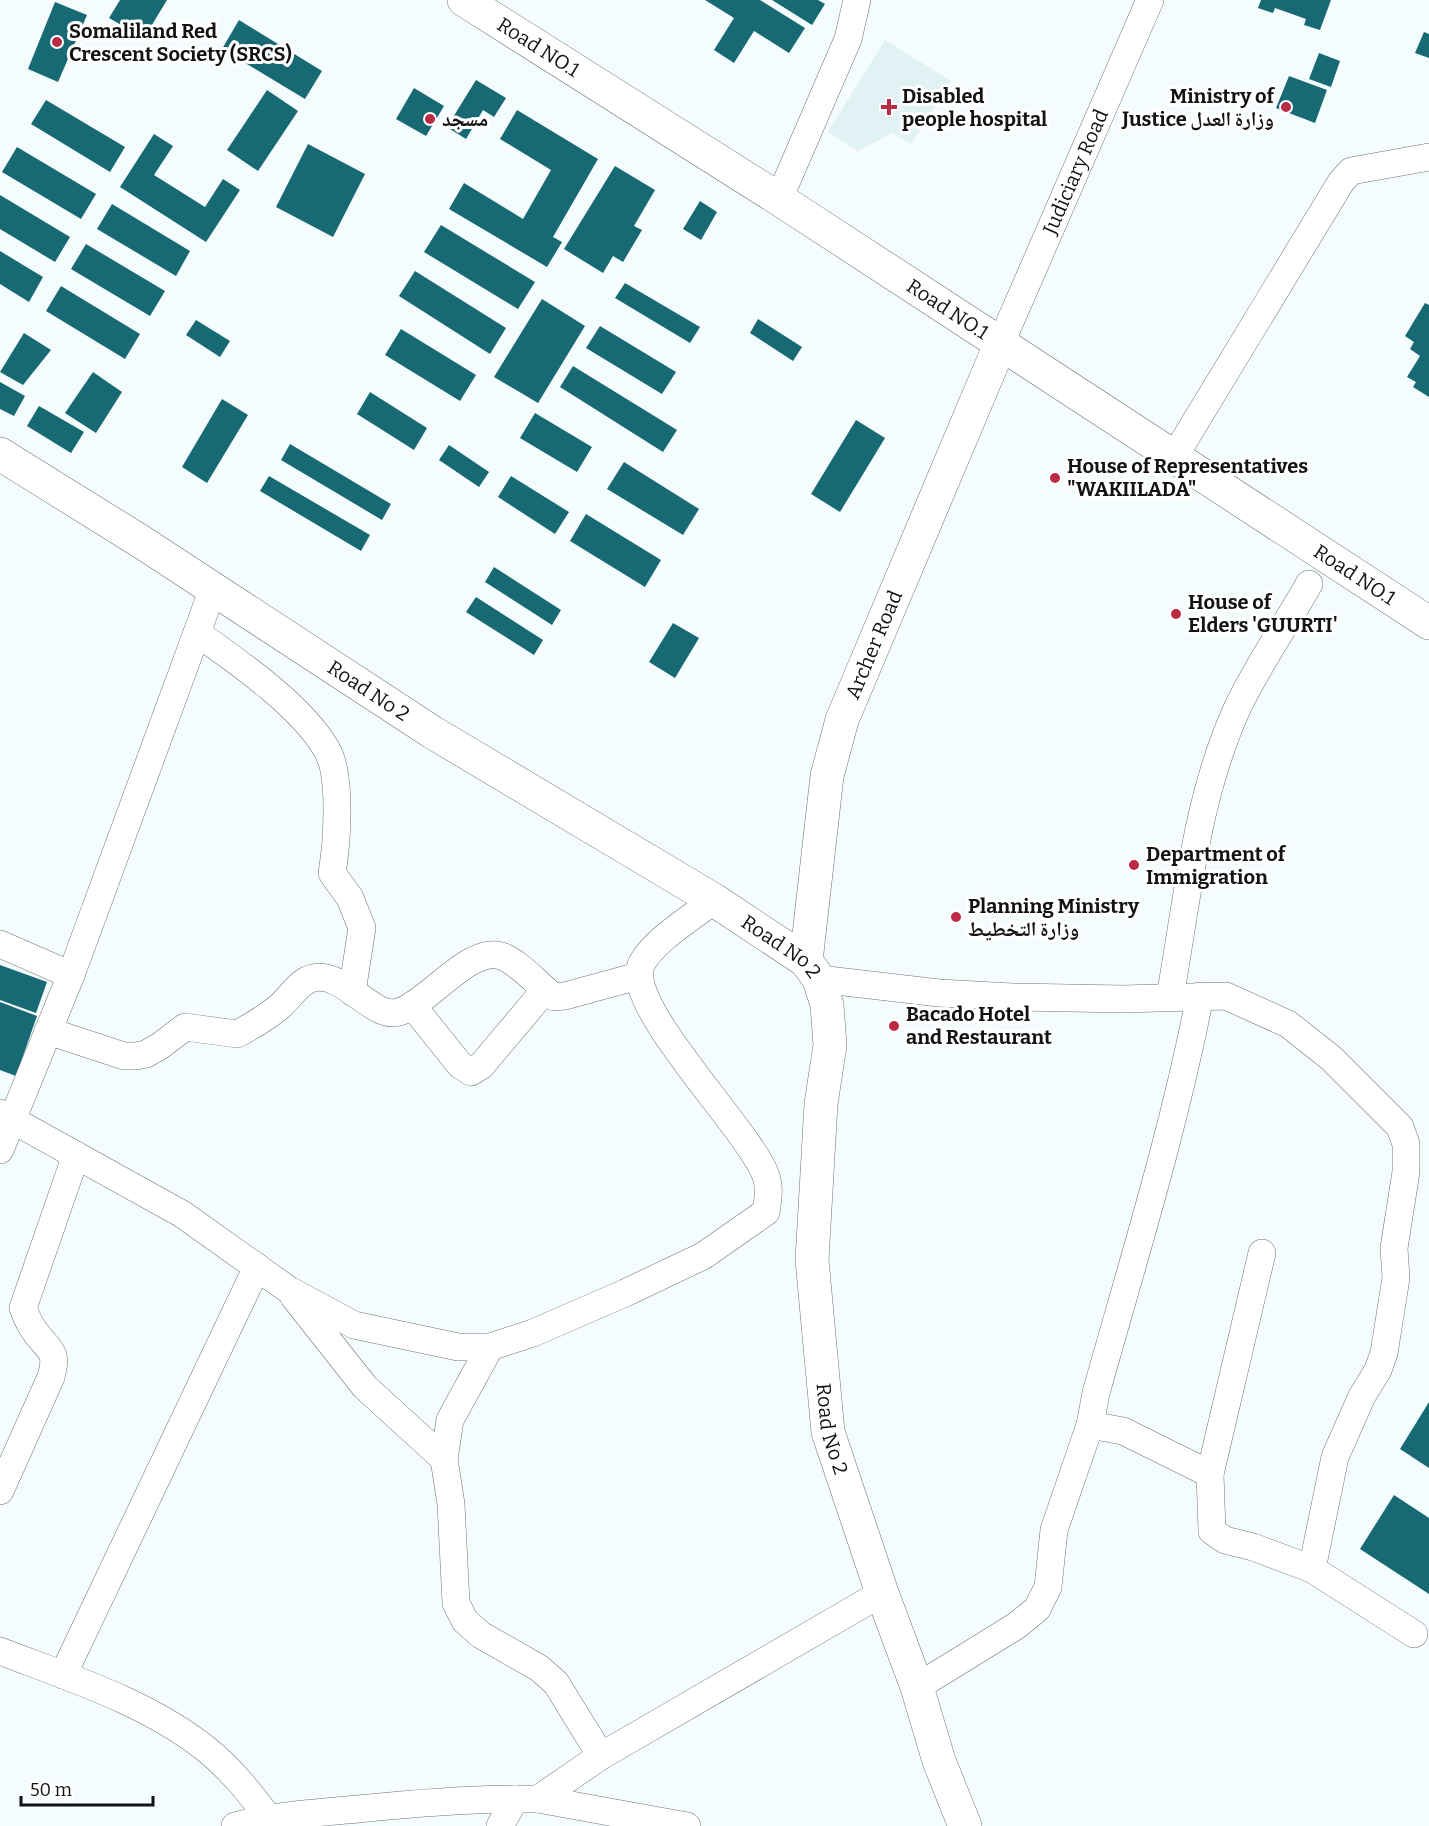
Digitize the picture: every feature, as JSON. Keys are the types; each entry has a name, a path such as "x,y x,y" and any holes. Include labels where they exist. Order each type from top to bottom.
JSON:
{"main road":[{"name":"Road NO.1","path":"465,0 779,200 1429,623"},
{"name":"Archer Road","path":"812,970 827,776 842,720 1000,345"},
{"name":"Road No 2","path":"0,454 432,732 714,900 812,970 827,1005 830,1045 821,1104 812,1260 828,1432 882,1593 917,1687 939,1761 965,1826"}],"street":[{"path":"779,200 848,39 857,0"},
{"name":"Judiciary Road","path":"1000,345 1150,0"},
{"path":"1173,457 1341,182 1351,171 1429,157"},
{"path":"1170,997 1200,822 1220,755 1236,711 1309,584"},
{"path":"0,1150 6,1116 48,1031 71,975 213,589"},
{"path":"197,633 239,663 285,702 329,751 335,784 338,837 332,873 350,898 362,928 352,992"},
{"path":"6,1116 182,1214 289,1290 354,1325 458,1347 490,1347 533,1333 703,1256 766,1212 769,1196 766,1176 751,1146 652,1013 638,976 641,963 650,952 714,900"},
{"path":"0,944 71,975"},
{"path":"48,1031 124,1056 136,1056 153,1050 185,1027 237,1034 279,1007 306,980 332,978 387,1013 398,1012 412,1005 472,960 484,955 501,955 513,962 554,997 638,976"},
{"path":"812,970 939,993 1012,997 1226,996 1288,1024 1331,1058 1400,1126 1406,1144 1406,1172 1394,1248 1396,1278 1384,1353 1335,1457 1312,1569"},
{"path":"412,1005 460,1065 471,1072 481,1066 545,990"},
{"path":"917,1687 1016,1626 1037,1610 1048,1587 1054,1530 1090,1425 1096,1393 1155,1184 1200,996"},
{"path":"0,1491 56,1361 54,1353 33,1330 23,1308 76,1155"},
{"path":"1262,1253 1210,1474 1212,1531 1225,1540 1253,1547 1312,1569 1414,1634"},
{"path":"63,1675 257,1267"},
{"path":"289,1290 365,1387 444,1459"},
{"path":"490,1347 450,1420 444,1459 451,1504 456,1603 465,1621 481,1635 540,1668 556,1683 601,1756"},
{"path":"1090,1425 1123,1431 1210,1474"},
{"path":"500,1826 526,1799 882,1593"},
{"path":"0,1651 63,1675 152,1714 206,1749 243,1784 268,1817"},
{"path":"234,1826 268,1817 407,1815 526,1799 687,1826"}],"shaded area":[{"name":"Disabled people hospital","path":"885,40 951,81 911,144 892,133 858,151 828,132"}],"building":[{"path":"120,0 167,0 144,38 109,18"},
{"path":"705,0 760,0 805,28 789,53 754,31 734,63 714,50 734,18"},
{"path":"772,0 818,0 825,4 812,25"},
{"path":"1261,0 1331,0 1320,30 1304,25 1306,19 1275,8 1273,13 1258,8"},
{"name":"Somaliland Red Crescent Society (SRCS)","path":"55,2 87,15 58,82 28,69"},
{"path":"239,20 322,71 305,99 222,49"},
{"path":"1424,32 1429,34 1429,58 1415,53"},
{"path":"1319,53 1340,61 1331,87 1309,79"},
{"path":"1289,76 1327,90 1315,123 1276,108"},
{"path":"476,80 506,98 494,117 483,110 466,139 447,127"},
{"path":"414,88 444,106 426,136 396,119"},
{"path":"267,90 298,111 258,171 227,150"},
{"path":"46,100 125,147 110,172 31,124"},
{"path":"517,110 598,159 553,237 562,242 547,267 449,209 464,183 523,219 551,170 500,139"},
{"path":"154,134 173,146 154,175 205,207 223,179 240,190 206,242 120,187"},
{"path":"308,144 365,174 333,237 276,207"},
{"path":"17,147 96,194 81,219 2,172"},
{"path":"615,166 655,190 634,226 642,230 623,262 613,256 603,273 564,249"},
{"path":"0,195 70,237 55,262 0,229"},
{"path":"700,201 717,212 701,240 683,229"},
{"path":"112,204 190,251 176,276 97,229"},
{"path":"441,225 535,282 518,309 424,252"},
{"path":"86,244 165,291 150,316 71,269"},
{"path":"0,251 43,277 29,302 0,284"},
{"path":"415,271 506,328 490,354 399,296"},
{"path":"625,283 700,327 690,343 615,298"},
{"path":"61,286 140,334 125,359 46,311"},
{"path":"542,299 585,326 538,403 494,377"},
{"path":"1425,303 1429,305 1429,397 1413,387 1416,382 1407,377 1420,356 1410,349 1414,342 1405,336"},
{"path":"758,319 802,347 793,361 750,333"},
{"path":"196,320 230,341 220,357 186,335"},
{"path":"600,326 676,372 662,394 586,348"},
{"path":"401,329 476,375 460,401 385,355"},
{"path":"24,333 51,350 23,385 0,372"},
{"path":"573,366 677,430 663,452 560,387"},
{"path":"93,372 122,392 96,433 65,413"},
{"path":"0,382 25,396 14,416 0,409"},
{"path":"370,392 427,428 414,450 357,414"},
{"path":"222,399 248,415 207,483 182,467"},
{"path":"39,406 84,432 71,453 27,426"},
{"path":"535,413 592,447 577,472 520,438"},
{"path":"856,420 885,438 840,512 811,494"},
{"path":"290,444 391,504 382,520 281,460"},
{"path":"449,445 489,472 479,487 439,460"},
{"path":"624,462 699,509 683,535 607,489"},
{"path":"269,476 370,535 361,551 260,491"},
{"path":"511,476 569,512 555,534 498,497"},
{"path":"586,514 661,560 645,587 570,541"},
{"path":"494,567 561,610 552,625 485,582"},
{"path":"476,597 543,640 534,655 466,612"},
{"path":"673,623 699,638 675,678 649,662"},
{"path":"0,965 47,982 36,1013 0,1000"},
{"path":"0,1002 37,1016 16,1076 0,1070"},
{"path":"1429,1402 1429,1468 1400,1449"},
{"path":"1394,1495 1429,1518 1429,1594 1360,1549"}],"place":[{"name":"Somaliland Red Crescent Society (SRCS)","path":"57,42"},
{"name":"Disabled people hospital","path":"889,107"},
{"name":"Ministry of Justice وزارة العدل","path":"1286,107"},
{"name":"مسجد","path":"430,119"},
{"name":"House of Representatives \"WAKIILADA\"","path":"1055,478"},
{"name":"House of Elders 'GUURTI'","path":"1176,614"},
{"name":"Department of Immigration","path":"1134,865"},
{"name":"Planning Ministry وزارة التخطيط","path":"956,917"},
{"name":"Bacado Hotel and Restaurant","path":"894,1026"}]}
